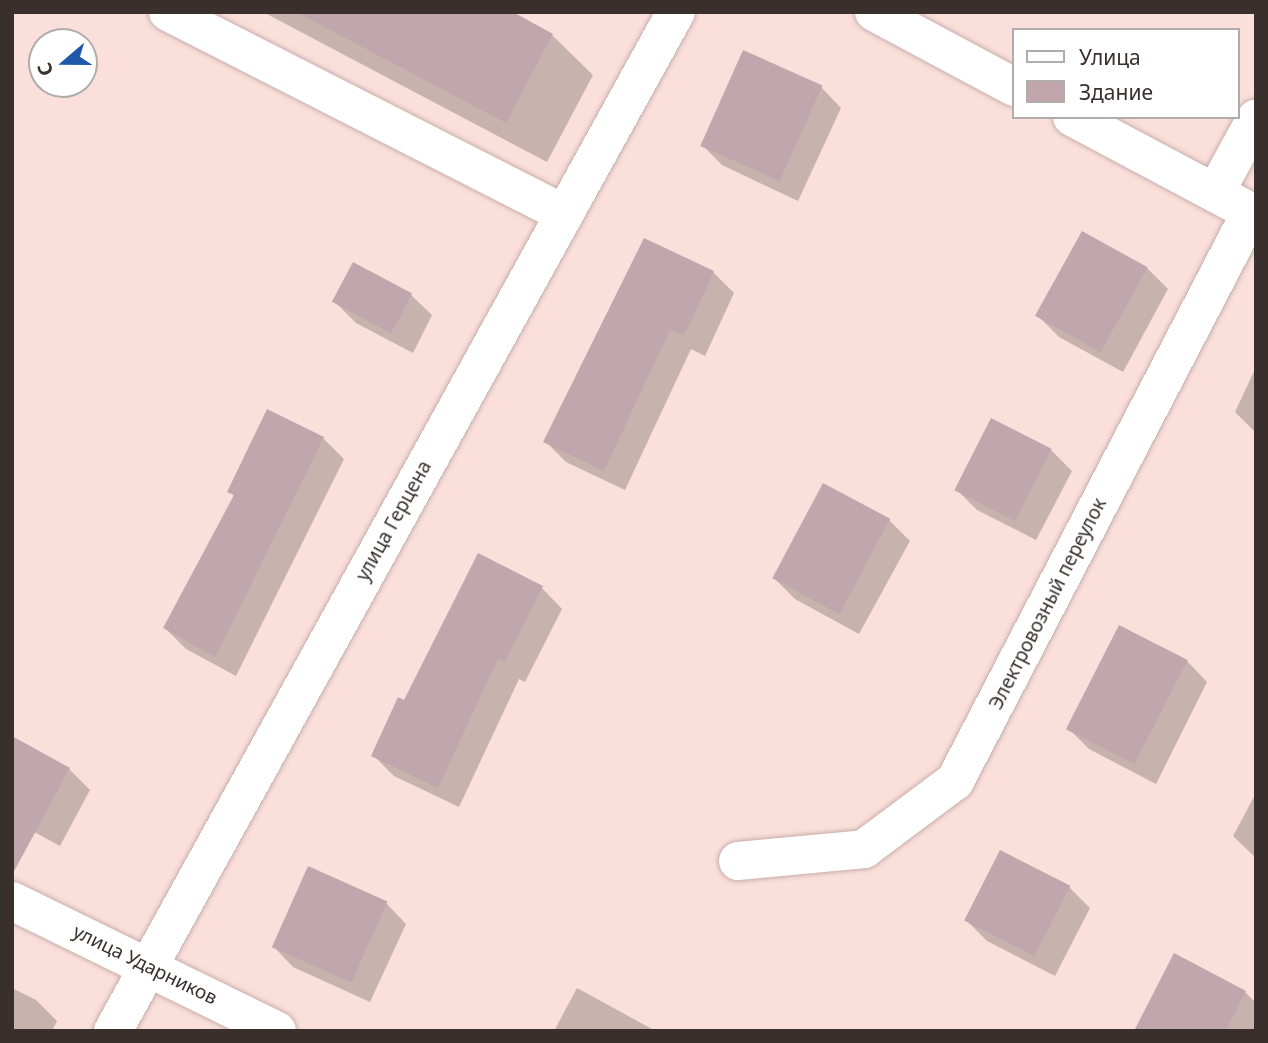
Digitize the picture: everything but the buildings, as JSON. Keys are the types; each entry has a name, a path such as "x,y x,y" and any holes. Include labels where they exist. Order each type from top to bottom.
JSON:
{"street":[{"path":"168,12 564,214"},
{"name":"улица Герцена","path":"113,1031 676,12"},
{"path":"874,12 1012,86"},
{"path":"1215,193 1256,118"},
{"path":"1076,119 1253,214"},
{"name":"Электровозный переулок","path":"737,860 864,849 956,781 1253,214"},
{"name":"улица Ударников","path":"12,901 149,964 277,1031"}]}
